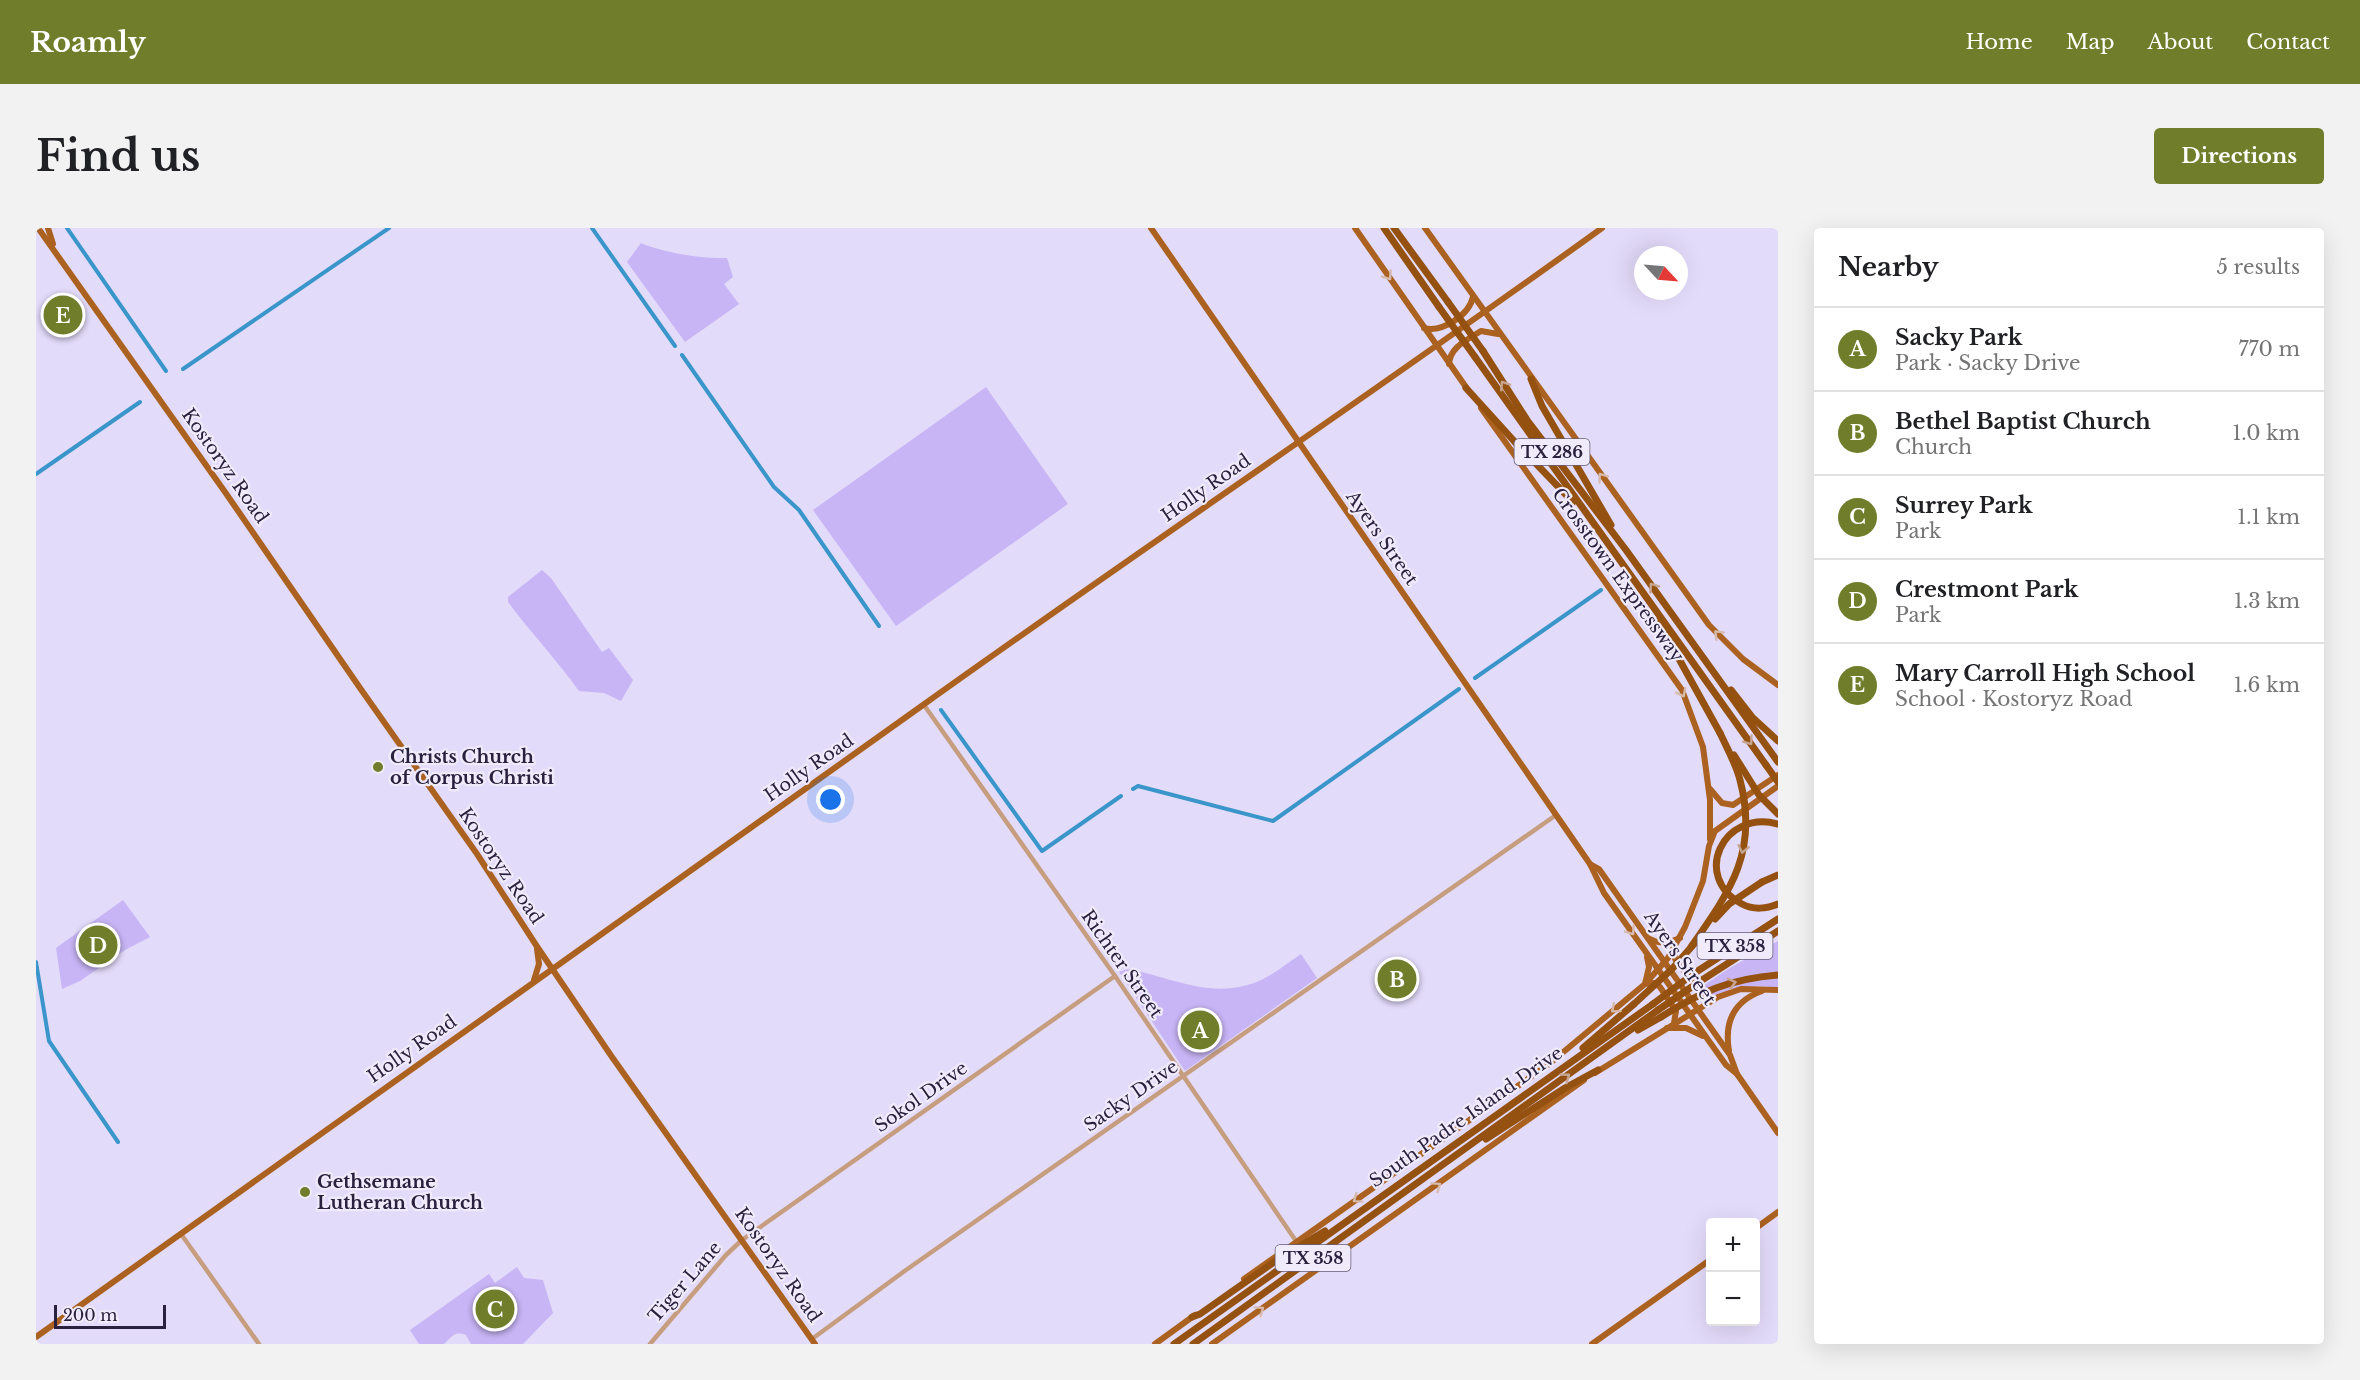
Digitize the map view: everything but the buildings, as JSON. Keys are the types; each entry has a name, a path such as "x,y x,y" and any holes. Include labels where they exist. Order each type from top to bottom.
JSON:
{"highway":[{"name":"Crosstown Expressway","path":"1384,228 1778,784"},
{"name":"Crosstown Expressway","path":"1394,228 1483,351 1527,420 1626,550 1777,760"},
{"path":"1531,379 1542,406 1626,550"},
{"path":"1467,388 1589,519"},
{"path":"1642,592 1720,733 1759,795 1778,814"},
{"path":"1680,624 1752,717 1778,741"},
{"path":"1691,947 1729,891 1739,869 1745,839 1746,810 1739,778 1720,733"},
{"path":"1777,824 1760,821 1736,828 1728,834 1720,846 1716,860 1721,886 1729,897 1749,908 1778,904"},
{"path":"1576,1058 1583,1047 1672,969 1729,904 1762,882 1778,875"},
{"name":"South Padre Island Drive","path":"1193,1344 1602,1052 1657,1010 1693,974 1778,919"},
{"name":"South Padre Island Drive","path":"1174,1344 1576,1058 1657,1010 1778,931"},
{"path":"1657,1010 1738,980 1778,975"},
{"path":"1433,1172 1565,1088 1598,1070"},
{"path":"1192,1317 1200,1314 1301,1244 1336,1227"}],"main road":[{"name":"Kostoryz Road","path":"38,228 225,492 477,854 536,945 814,1341"},
{"path":"48,228 56,254"},
{"name":"Ayers Street","path":"1151,228 1590,864 1593,873 1615,908 1646,953 1726,1065 1737,1074"},
{"name":"Crosstown Expressway","path":"1155,1344 1296,1241 1549,1064 1645,984 1665,962 1680,937 1699,892 1709,846 1711,817 1703,747 1682,690 1556,516 1355,228"},
{"path":"1425,228 1709,625 1743,659 1778,685"},
{"name":"Holly Road","path":"36,1337 552,968 1602,228"},
{"path":"36,236 46,240"},
{"path":"1424,327 1435,330 1442,328 1469,308 1473,297"},
{"path":"1449,364 1454,349 1481,331 1499,334"},
{"path":"1708,786 1722,803 1733,805 1778,775"},
{"path":"1709,846 1716,831 1778,784"},
{"name":"Ayers Street","path":"1590,864 1599,869 1698,1009 1730,1055 1737,1074 1778,1133"},
{"path":"1615,908 1619,898"},
{"path":"1648,938 1660,943 1680,937"},
{"path":"534,981 539,964 536,945"},
{"path":"1675,946 1675,958 1705,998 1712,1000"},
{"path":"1646,953 1649,967 1645,984 1654,983 1660,987 1676,1011 1674,1023"},
{"path":"1730,1055 1728,1027 1734,1010 1750,996 1770,988"},
{"path":"1212,1344 1598,1070 1712,1000 1741,989 1778,990"},
{"path":"1666,1028 1680,1027 1692,1030 1709,1042"},
{"path":"1760,1225 1778,1212"},
{"path":"1592,1344 1706,1263"}],"street":[{"name":"Richter Street","path":"924,705 1115,975 1296,1241"},
{"name":"Sacky Drive","path":"814,1341 1183,1076 1556,815"},
{"name":"Sokol Drive","path":"742,1240 1115,975"},
{"path":"181,1234 259,1344"},
{"name":"Tiger Lane","path":"650,1344 726,1255 742,1240"}],"shaded area":[{"path":"641,243 684,255 727,258 733,277 724,284 739,304 685,342 627,262"},
{"path":"986,387 1068,504 896,626 813,510"},
{"path":"542,570 551,578 602,652 609,648 633,680 621,701 604,693 579,691 508,602 508,597"},
{"path":"123,900 150,937 125,950 80,981 62,989 56,948"},
{"path":"1778,941 1778,988 1744,988 1711,997 1703,986 1728,969"},
{"path":"1301,954 1317,978 1185,1071 1119,972 1128,969 1190,985 1222,989 1254,983"},
{"path":"517,1267 524,1278 543,1280 553,1313 523,1344 471,1344 466,1335 459,1334 454,1335 444,1344 419,1344 410,1330 489,1274 495,1283"}],"waterway":[{"path":"67,228 166,371"},
{"path":"183,369 389,228"},
{"path":"592,228 675,346"},
{"path":"682,355 774,487 799,510 879,626"},
{"path":"36,474 140,402"},
{"path":"1475,678 1601,590"},
{"path":"1133,789 1138,786 1273,821 1459,689"},
{"path":"941,710 1042,851 1121,796"},
{"path":"36,962 49,1041 118,1142"}],"place":[{"name":"Mary Carroll High School","path":"63,315"},
{"name":"Christs Church of Corpus Christi","path":"378,767"},
{"name":"Crestmont Park","path":"98,945"},
{"name":"Bethel Baptist Church","path":"1397,979"},
{"name":"Sacky Park","path":"1200,1030"},
{"name":"Gethsemane Lutheran Church","path":"305,1192"},
{"name":"Surrey Park","path":"495,1309"}]}
